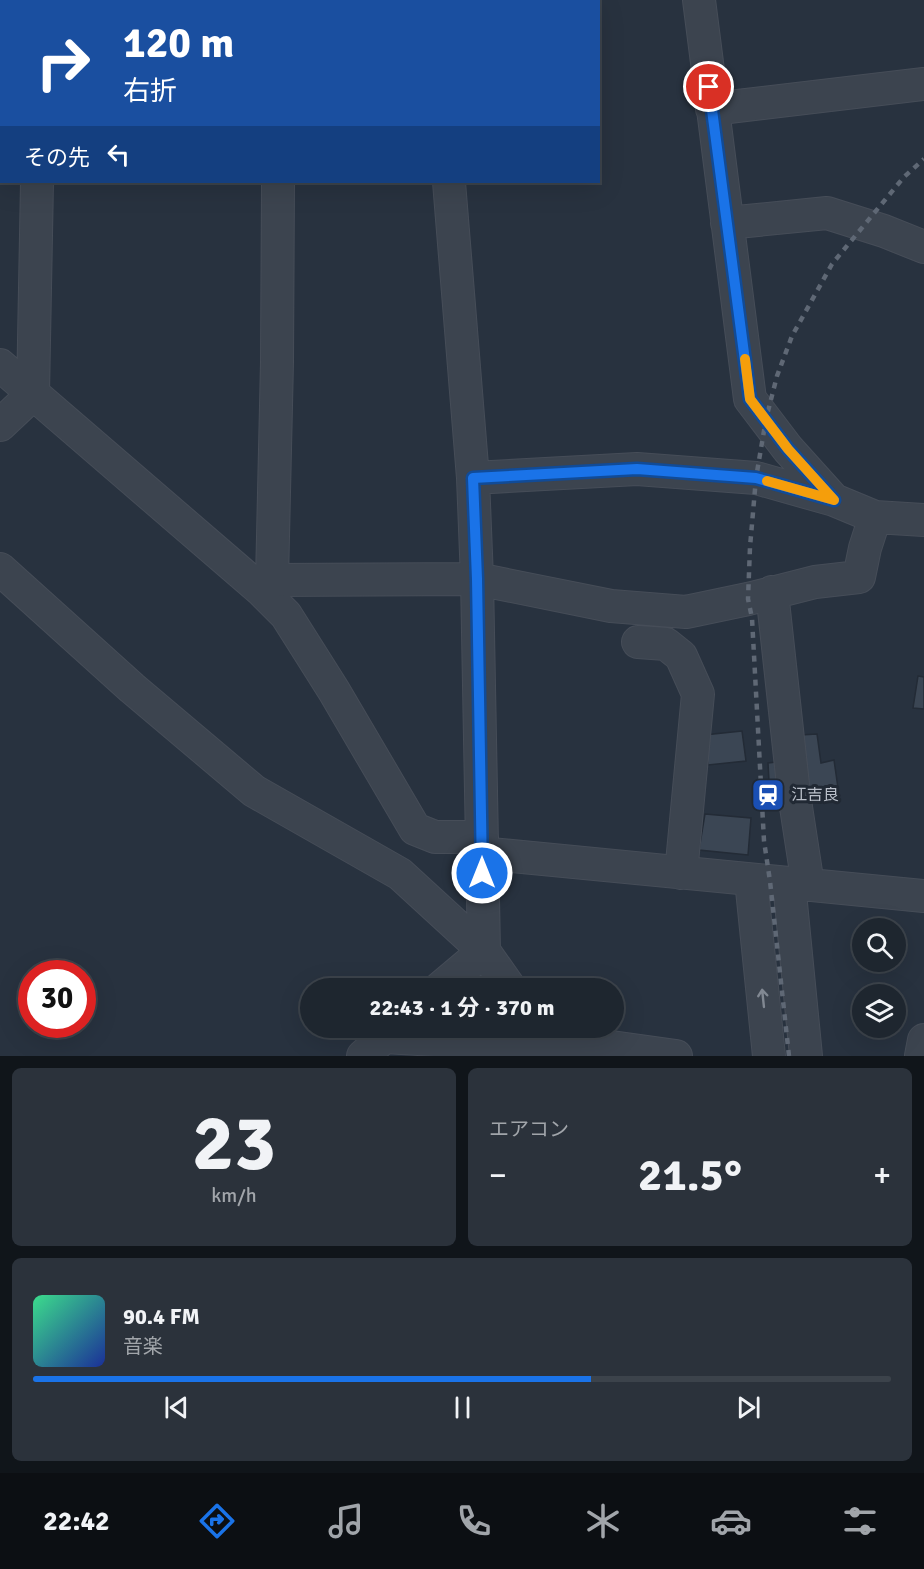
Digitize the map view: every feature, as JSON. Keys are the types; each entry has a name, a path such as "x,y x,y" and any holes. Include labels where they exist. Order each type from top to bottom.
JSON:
{"street":[{"path":"699,0 750,399 788,449 834,500"},
{"path":"712,109 924,84"},
{"path":"0,426 33,394 37,183"},
{"path":"267,586 277,362 278,183"},
{"path":"449,183 473,478 484,951"},
{"path":"727,223 827,213 884,231 924,248"},
{"path":"0,365 267,586 334,691 415,829 435,837 481,845 681,873 924,897"},
{"path":"473,478 637,469 756,478 834,500 875,517 924,519"},
{"path":"267,586 477,579 611,606 686,612 815,582 859,577 875,517"},
{"path":"0,569 132,688 254,791 400,874 484,951 503,978"},
{"path":"772,592 794,794 806,1056"},
{"path":"638,642 666,644 681,656 698,694 681,873"},
{"path":"751,880 769,1056"},
{"path":"452,978 484,951"},
{"path":"380,1040 591,1044 671,1056"},
{"path":"921,1056 924,1040"}],"building":[{"path":"918,676 924,677 924,709 913,708"},
{"path":"742,731 746,761 708,765 704,735"},
{"path":"817,734 821,763 834,760 838,788 806,791 800,735"},
{"path":"785,761 787,797 770,800 768,763"},
{"path":"705,814 751,818 748,855 699,850"}],"railway":[{"path":"789,1056 764,841 752,618 748,599 756,478 766,419 777,376 792,336 832,264 904,177 924,159"}],"slow traffic":[{"path":"745,359 750,399 788,449 834,500 767,481"}],"place":[{"name":"江吉良","path":"768,795"}],"route":[{"path":"482,873 473,478 637,469 756,478 834,500 788,449 750,399 709,87"}]}
